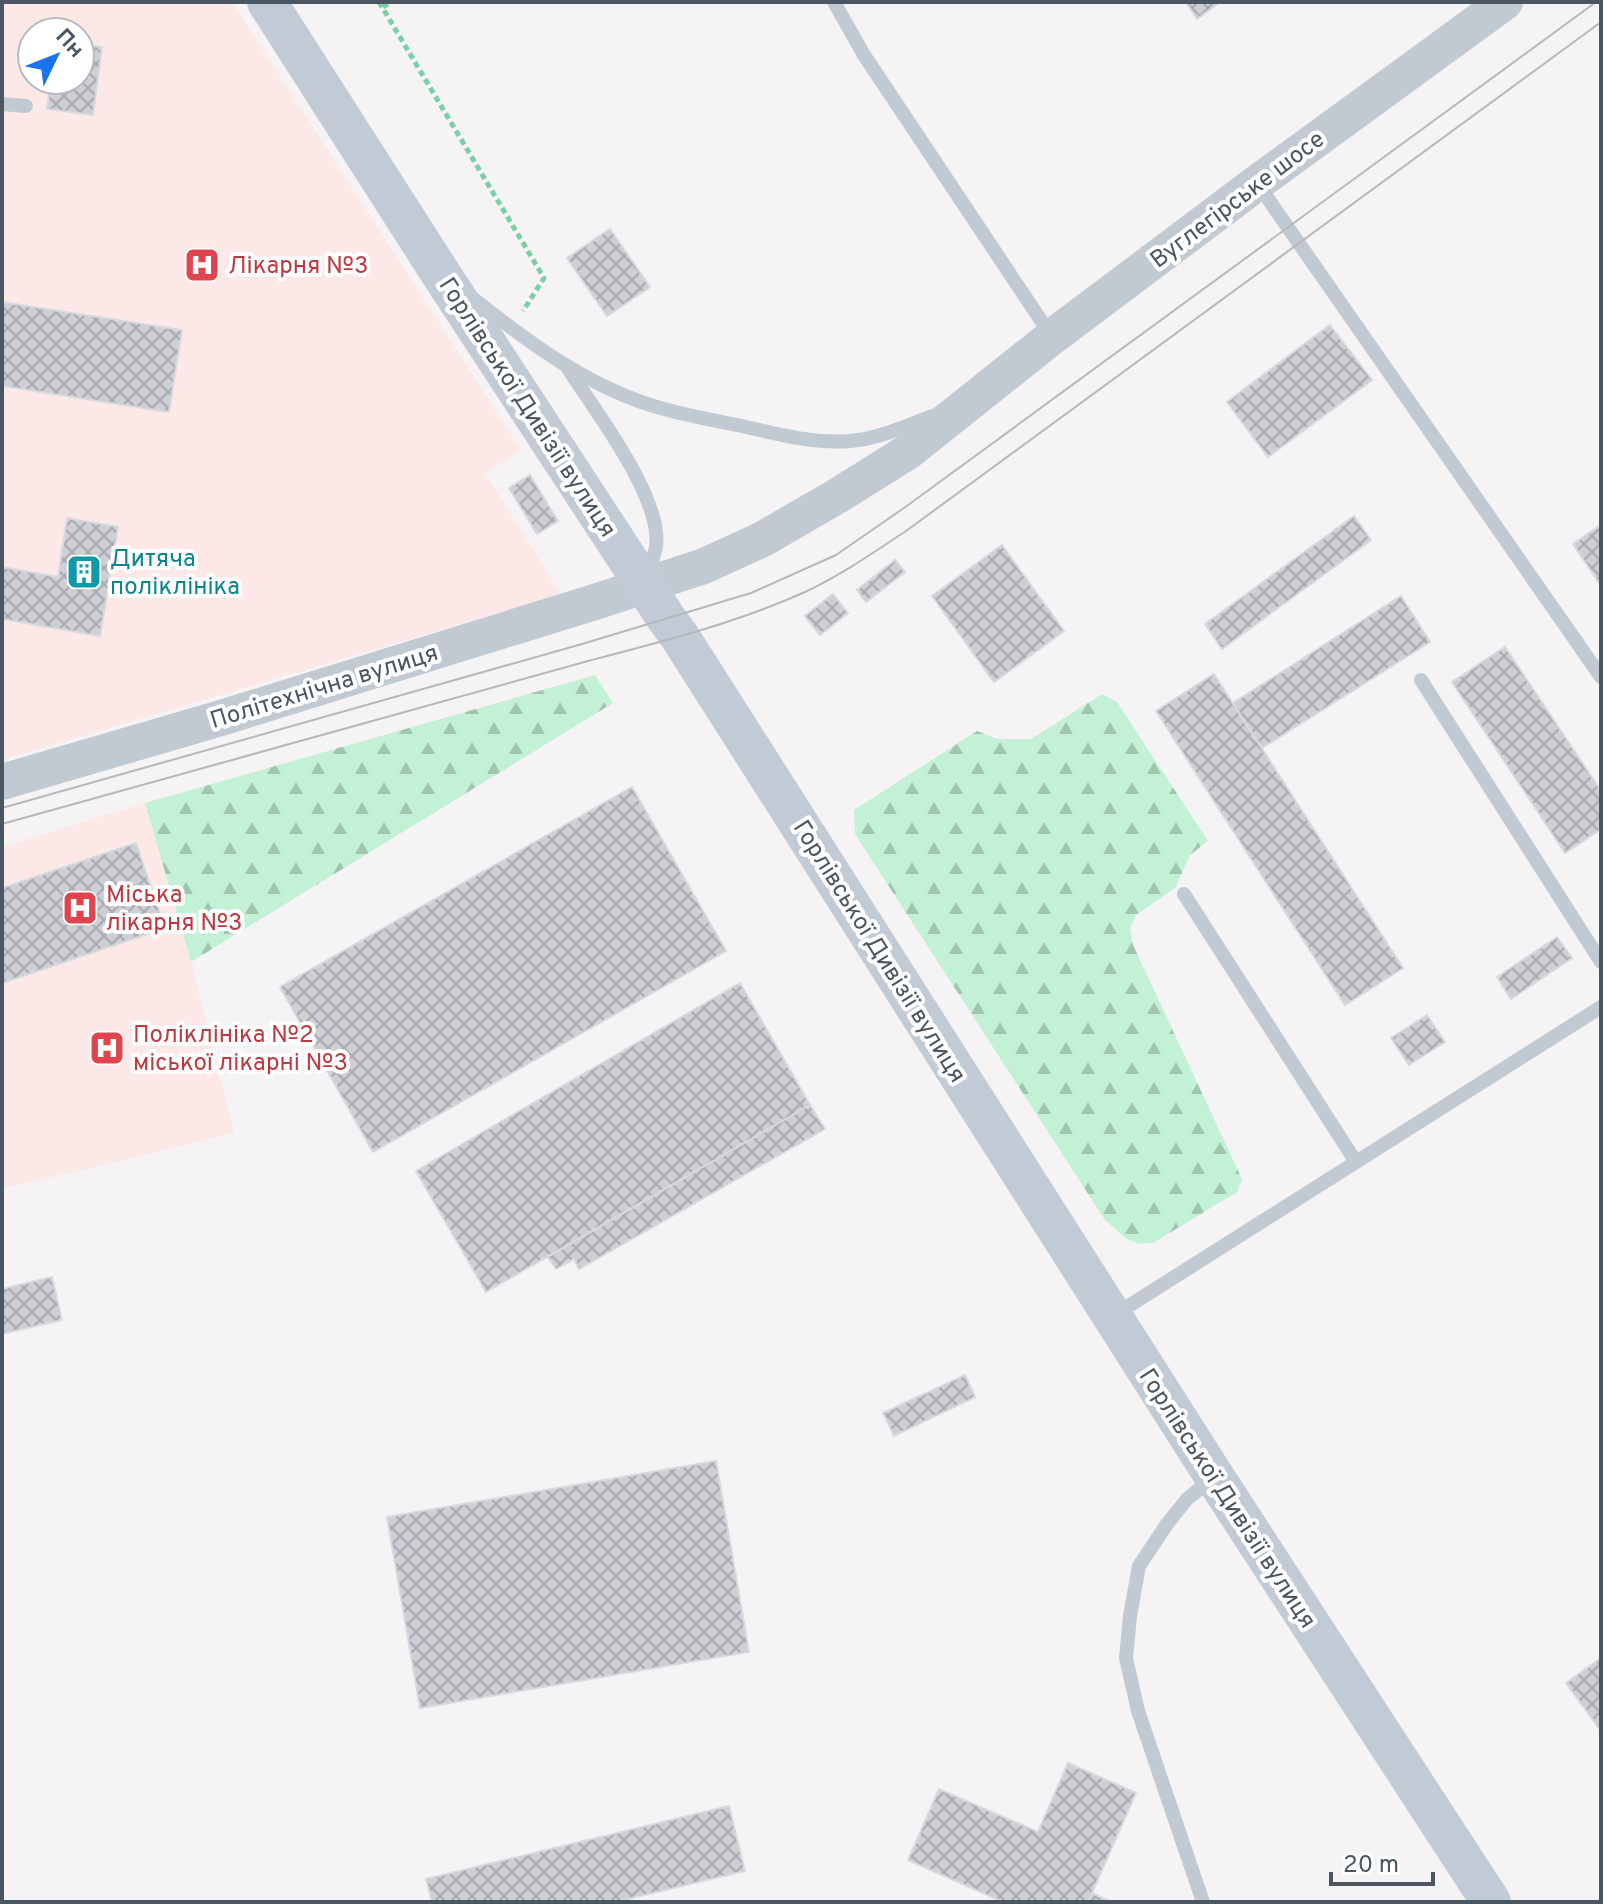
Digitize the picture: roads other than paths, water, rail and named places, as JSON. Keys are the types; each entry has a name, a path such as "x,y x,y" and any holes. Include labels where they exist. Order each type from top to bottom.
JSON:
{"main road":[{"name":"Горлівської Дивізії вулиця","path":"267,2 439,271 680,637 1214,1476 1491,1902"}],"street":[{"name":"Вуглегірське шосе","path":"974,401 1052,337 1505,2"},
{"name":"Політехнічна вулиця","path":"2,782 221,718 704,566 763,539 839,495 909,451 974,401"}],"lane":[{"path":"834,2 864,55 1052,337"},
{"path":"2,104 26,106"},
{"path":"1257,183 1601,677"},
{"path":"439,271 512,329 566,366 609,389 662,409 807,441 852,441 887,433 974,401"},
{"path":"566,366 637,474 653,518 656,545 644,585"},
{"path":"1421,680 1601,962"},
{"path":"1184,894 1356,1162"},
{"path":"1112,1316 1601,1007"},
{"path":"1203,1902 1138,1711 1126,1658 1139,1566 1187,1499 1214,1476"}],"tram line":[{"path":"2,808 751,593 836,555 1596,2"},
{"path":"2,824 698,631 779,603 818,585 906,531 1601,22"}],"place":[{"name":"Лікарня №3","path":"202,265"},
{"name":"Дитяча поліклініка","path":"84,572"},
{"name":"Міська лікарня №3","path":"80,908"},
{"name":"Поліклініка №2 міської лікарні №3","path":"107,1048"}]}
